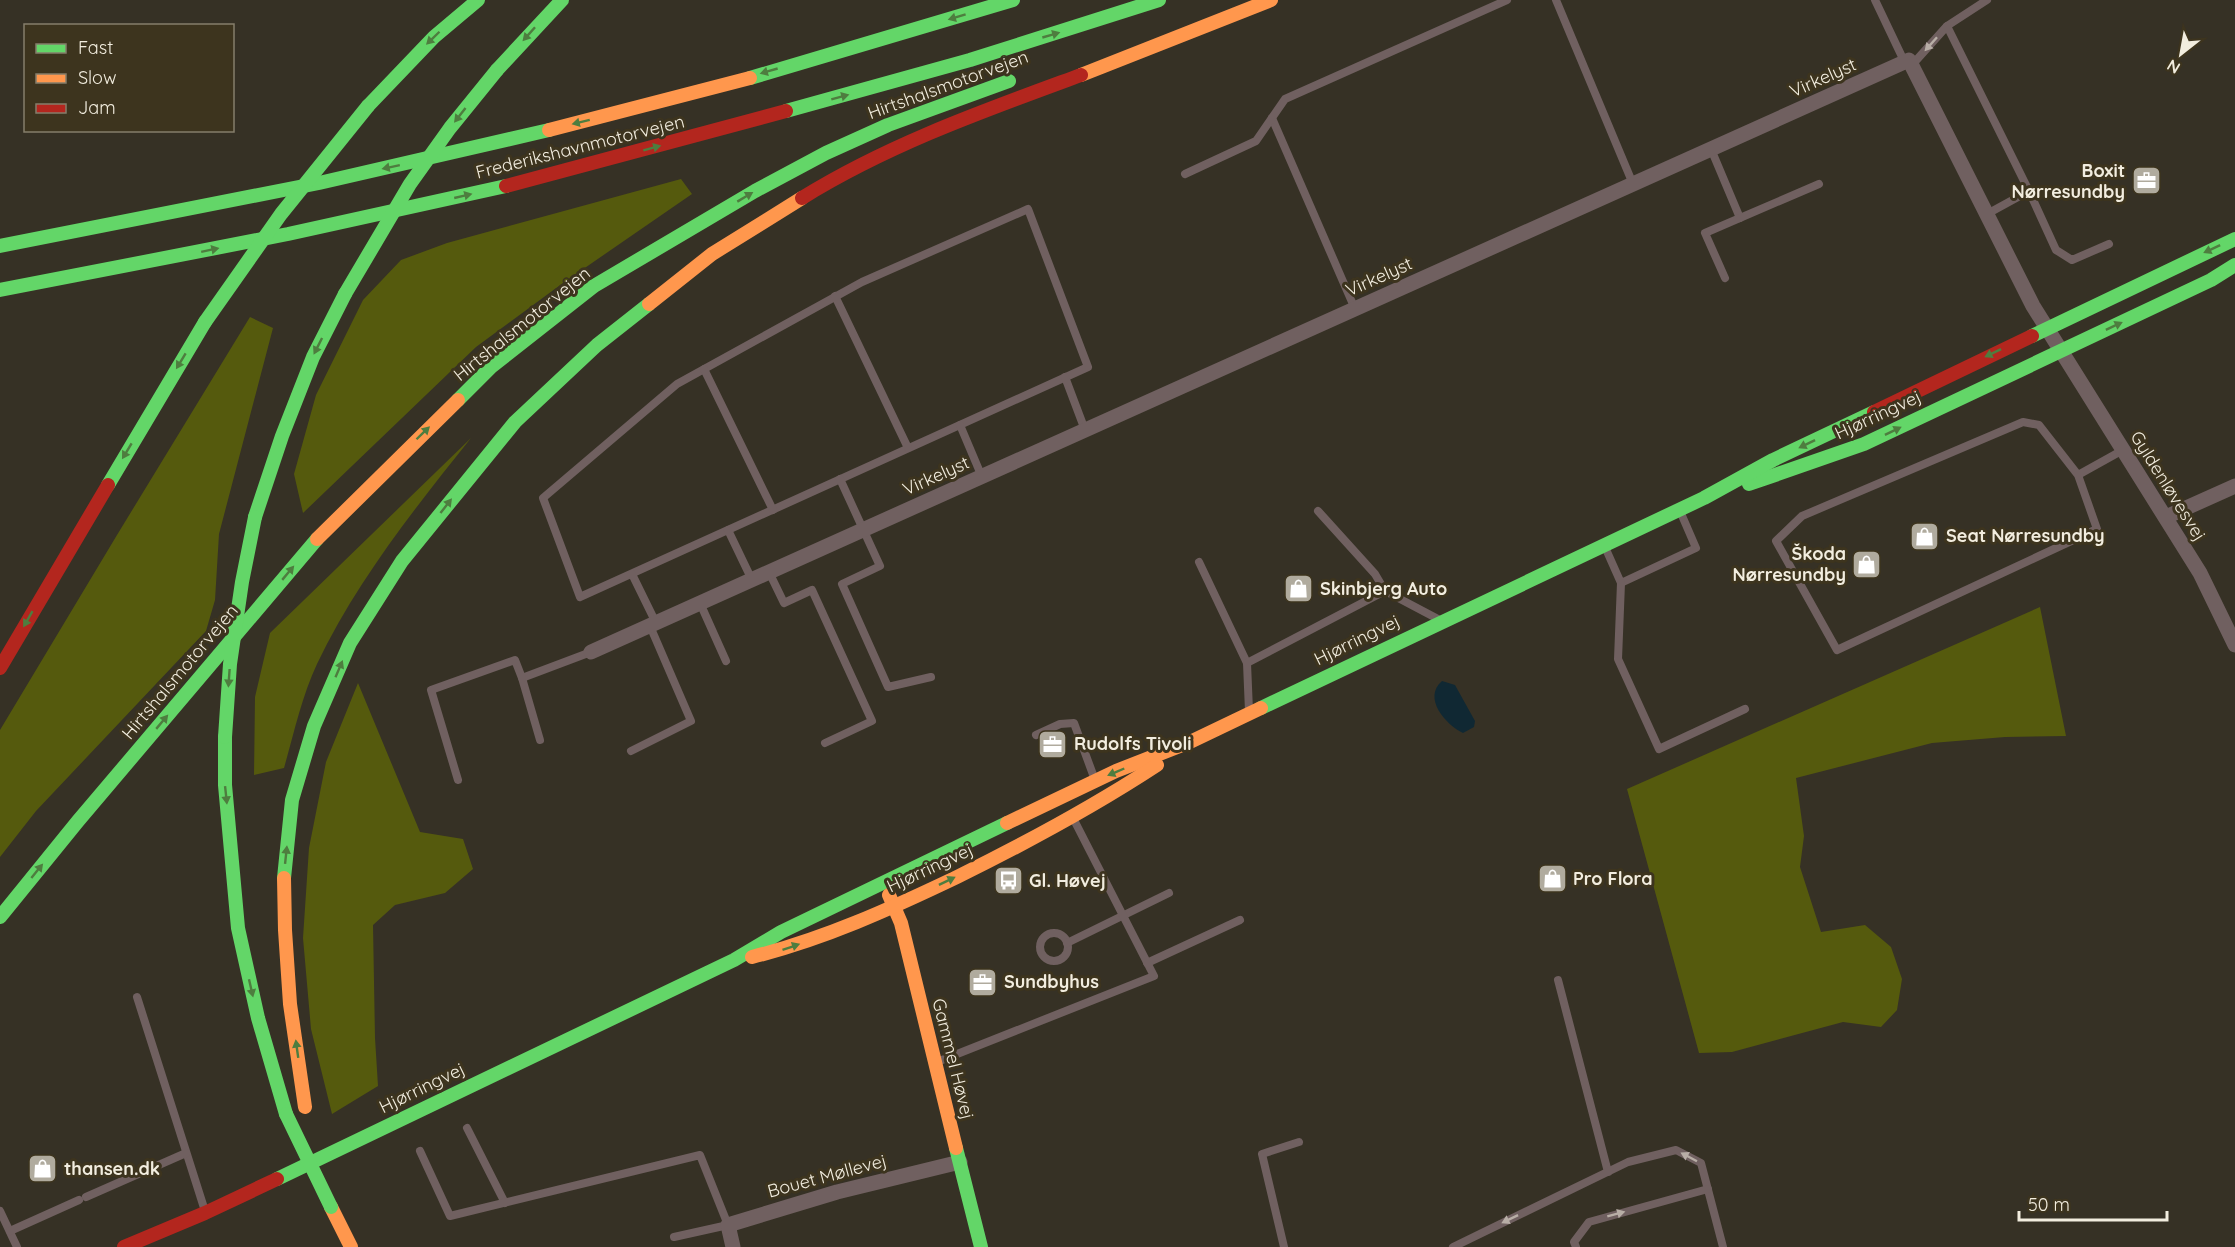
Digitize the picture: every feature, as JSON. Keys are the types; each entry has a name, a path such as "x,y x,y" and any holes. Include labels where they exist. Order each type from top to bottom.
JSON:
{"main road":[{"path":"0,668 205,322 280,214 368,106 434,37 478,0"},
{"path":"351,1247 286,1114 258,1018 238,928 225,785 225,737 230,664 242,582 255,517 282,436 313,357 345,294 410,184 450,128 497,70 562,0"},
{"name":"Frederikshavnmotorvejen","path":"0,246 195,210 454,153 638,108 1013,0"},
{"name":"Frederikshavnmotorvejen","path":"0,290 153,262 461,197 654,148 897,81 1079,27 1159,0"},
{"path":"1174,24 1240,0"},
{"path":"306,1113 289,994 284,867 292,800 314,726 350,643 402,561 515,422 597,345 712,254 834,178 980,112 1093,71 1271,0"},
{"name":"Hirtshalsmotorvejen","path":"0,917 326,528 490,367 594,286 755,191 826,153 888,125 1019,78"},
{"path":"0,234 195,210"},
{"name":"Hjørringvej","path":"124,1247 205,1213 734,960 781,932 1095,781 1190,742 1604,546 1704,498 1773,460 2235,238"},
{"path":"0,299 153,262"},
{"name":"Hjørringvej","path":"1704,498 1779,475 1864,444 2211,280 2235,265"},
{"name":"Hjørringvej","path":"734,960 787,949 894,907 1005,854 1125,787 1190,742"},
{"name":"Gammel Høvej","path":"884,882 902,923 981,1247"},
{"path":"314,1140 332,1207"}],"street":[{"name":"Virkelyst","path":"591,652 1633,184 1908,64"},
{"path":"1908,64 2033,306 2061,352"},
{"name":"Gyldenløvesvej","path":"2061,352 2200,573 2235,645"},
{"path":"2166,517 2235,486"},
{"name":"Bouet Møllevej","path":"728,1225 837,1192 960,1162"},
{"path":"728,1225 733,1247"}],"lane":[{"path":"1185,174 1256,141 1285,99 1507,0"},
{"path":"1556,0 1633,184"},
{"path":"1875,0 1908,64 1947,26 1987,0"},
{"path":"1947,26 2056,250 2072,260 2109,244"},
{"path":"1272,118 1355,309"},
{"path":"1711,150 1740,218"},
{"path":"1725,278 1705,233 1819,184"},
{"path":"1987,214 2029,191"},
{"path":"1028,209 1088,367 580,597 543,498 677,384 704,369 862,282 1028,209"},
{"path":"835,296 908,448"},
{"path":"704,369 773,510"},
{"path":"1065,377 1085,430"},
{"path":"2023,422 2039,425 2078,475 2097,529 1837,650 1776,541 1802,516 2023,422"},
{"path":"960,425 982,477"},
{"path":"2078,475 2123,450"},
{"path":"840,479 880,566 842,584 888,687 931,677"},
{"path":"1621,583 1696,548 1679,510"},
{"path":"1318,511 1375,574 1385,591 1443,621"},
{"path":"728,530 752,580"},
{"path":"1604,546 1621,583 1618,659 1659,749 1745,709"},
{"path":"1200,562 1247,663 1249,714"},
{"path":"770,572 784,603 812,590 872,721 825,743"},
{"path":"631,751 691,721 633,574"},
{"path":"1247,663 1385,591"},
{"path":"700,603 726,661"},
{"path":"522,678 591,652"},
{"path":"458,780 431,690 515,660 540,740"},
{"path":"1036,735 1060,723 1074,723 1095,781"},
{"path":"935,1062 1154,976 1073,818"},
{"path":"1067,943 1169,893"},
{"path":"1147,963 1240,920"},
{"path":"1558,980 1608,1172"},
{"path":"137,997 205,1213"},
{"path":"467,1128 505,1203"},
{"path":"1284,1247 1262,1154 1299,1142"},
{"path":"1453,1247 1628,1162 1676,1150 1701,1164 1723,1247"},
{"path":"420,1151 450,1216 700,1155 728,1225 674,1237"},
{"path":"10,1230 186,1153"},
{"path":"1576,1247 1574,1242 1589,1222 1708,1189"},
{"path":"0,1212 17,1247"}],"shaded area":[{"path":"681,179 692,194 563,283 476,347 303,513 294,474 316,395 363,300 401,260 447,243"},
{"path":"250,317 273,328 219,534 215,600 206,631 36,811 0,857 0,730"},
{"path":"471,438 388,546 333,634 307,689 284,768 254,775 255,697 270,633"},
{"path":"2040,607 2066,736 2005,737 1932,743 1796,778 1804,836 1800,867 1821,932 1865,925 1891,947 1902,979 1897,1010 1881,1027 1843,1022 1732,1052 1699,1053 1627,789"},
{"path":"358,683 420,832 463,839 473,869 445,893 395,905 373,925 378,1086 332,1114 311,1029 303,938 309,848 326,762"}],"water":[{"path":"1442,681 1455,685 1475,721 1474,727 1463,733 1444,718 1435,703 1436,688"}],"traffic: fast":[{"path":"368,106 434,37 478,0"},
{"path":"497,70 562,0"},
{"path":"750,78 1013,0"},
{"path":"786,111 970,60 1159,0"},
{"path":"345,294 410,184 450,128 497,70"},
{"path":"458,400 491,367 594,286 755,191 826,153 888,125 1009,81"},
{"path":"205,322 281,214 368,106"},
{"path":"0,246 319,183 549,130"},
{"path":"0,290 288,234 506,186"},
{"path":"2032,336 2235,239"},
{"path":"1749,484 1864,444 2211,280 2235,265"},
{"path":"255,517 282,436 313,357 345,294"},
{"path":"284,878 292,800 314,726 350,643 402,561 515,422 597,345 649,304"},
{"path":"108,485 205,322"},
{"path":"1261,708 1704,498 1773,460 1874,412"},
{"path":"225,737 230,664 242,582 255,517"},
{"path":"0,917 78,821 317,539"},
{"path":"225,737 225,785 238,928 258,1018 286,1114"},
{"path":"277,1179 734,960 781,932 1007,823"},
{"path":"286,1114 331,1207"},
{"path":"956,1148 981,1247"}],"traffic: slow":[{"path":"1081,75 1271,0"},
{"path":"549,130 750,78"},
{"path":"649,304 712,254 802,198"},
{"path":"317,539 458,400"},
{"path":"1007,823 1116,771 1190,742 1261,708"},
{"path":"752,957 779,950 856,922 957,877 1059,824 1157,765"},
{"path":"284,878 290,1004 305,1107"},
{"path":"889,895 901,923 956,1148"},
{"path":"331,1207 351,1247"}],"traffic: jam":[{"path":"802,198 869,161 938,129 1081,75"},
{"path":"506,186 786,111"},
{"path":"1874,412 2032,336"},
{"path":"0,668 108,485"},
{"path":"124,1247 205,1213 277,1179"}],"place":[{"name":"Boxit Nørresundby","path":"2146,181"},
{"name":"Seat Nørresundby","path":"1925,536"},
{"name":"Škoda Nørresundby","path":"1867,564"},
{"name":"Skinbjerg Auto","path":"1299,589"},
{"name":"Rudolfs Tivoli","path":"1053,744"},
{"name":"Pro Flora","path":"1552,879"},
{"name":"Gl. Høvej","path":"1008,881"},
{"name":"Sundbyhus","path":"983,982"},
{"name":"thansen.dk","path":"43,1169"}]}
